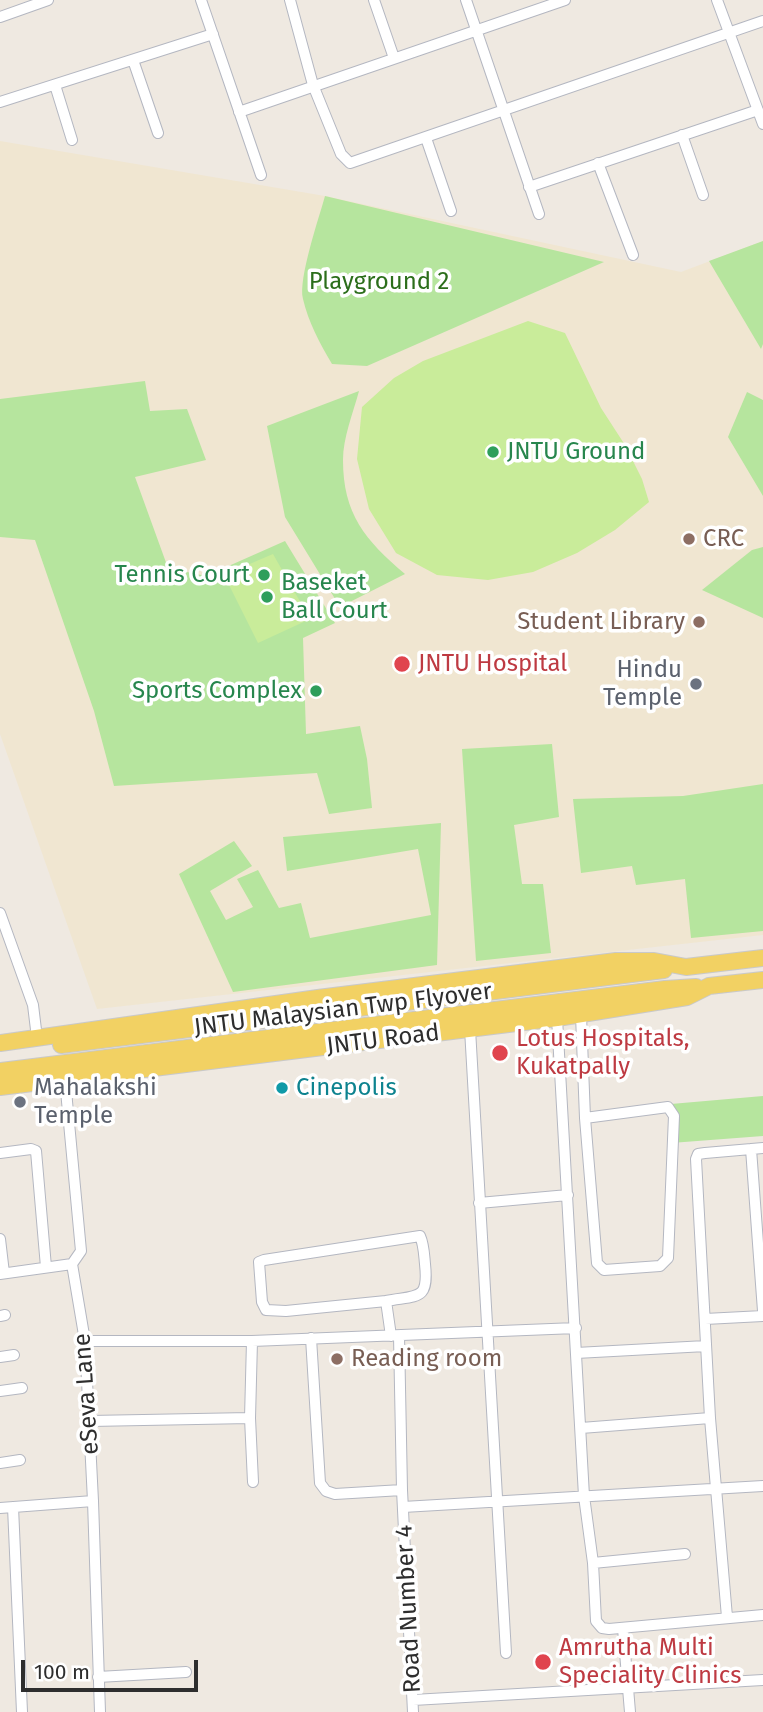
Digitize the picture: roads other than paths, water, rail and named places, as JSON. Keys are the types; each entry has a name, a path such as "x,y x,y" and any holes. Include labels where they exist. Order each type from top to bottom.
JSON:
{"main road":[{"name":"JNTU Road","path":"0,1043 318,998 616,961 654,961 686,967 763,958"},
{"name":"JNTU Malaysian Twp Flyover","path":"0,1053 686,967"},
{"name":"JNTU Road","path":"0,1087 581,1015 687,998 709,986 763,980"},
{"name":"JNTU Malaysian Twp Flyover","path":"0,1071 665,989 709,986"}],"street":[{"path":"0,17 48,0"},
{"path":"201,0 261,175"},
{"path":"290,0 313,85 341,155 349,163 763,21"},
{"path":"374,0 394,58"},
{"path":"466,0 539,214"},
{"path":"239,112 565,0"},
{"path":"717,0 763,124"},
{"path":"0,102 213,34"},
{"path":"133,60 158,132"},
{"path":"55,85 72,140"},
{"path":"529,187 758,110"},
{"path":"682,135 703,195"},
{"path":"426,138 451,211"},
{"path":"598,163 633,255"},
{"path":"0,913 4,933 33,1005 37,1038"},
{"path":"581,1015 585,1118 597,1263 604,1270 660,1266 668,1258 673,1110 668,1107 585,1118"},
{"path":"557,1018 584,1496 598,1625 609,1629 763,1615"},
{"path":"470,1029 506,1653"},
{"name":"eSeva Lane","path":"65,1080 81,1251 72,1264 85,1341 100,1712"},
{"path":"727,1617 710,1418 696,1159 698,1154 763,1148"},
{"path":"0,1153 31,1149 36,1151 46,1267"},
{"path":"705,1320 763,1313 751,1149"},
{"path":"479,1203 568,1195"},
{"path":"420,1236 427,1283 425,1290 419,1295 386,1301 286,1311 266,1310 262,1302 259,1262 420,1236"},
{"path":"0,1239 2,1273 72,1264"},
{"name":"Road Number 4","path":"386,1301 395,1336 414,1712"},
{"path":"85,1341 252,1341 576,1328"},
{"path":"311,1338 320,1483 326,1491 335,1494 402,1490"},
{"path":"252,1341 250,1419 253,1482"},
{"path":"576,1353 706,1346"},
{"path":"0,1357 14,1355"},
{"path":"0,1391 22,1388"},
{"path":"581,1428 710,1418"},
{"path":"90,1421 250,1419"},
{"path":"0,1463 20,1460"},
{"path":"403,1507 763,1486"},
{"path":"0,1508 93,1501"},
{"path":"13,1507 22,1712"},
{"path":"593,1563 685,1554"},
{"path":"623,1628 630,1712"},
{"path":"98,1677 186,1672"},
{"path":"413,1700 763,1680"}],"place":[{"name":"JNTU Ground","path":"493,452"},
{"name":"CRC","path":"689,539"},
{"name":"Tennis Court","path":"264,575"},
{"name":"Baseket Ball Court","path":"267,597"},
{"name":"Student Library","path":"699,622"},
{"name":"JNTU Hospital","path":"402,664"},
{"name":"Hindu Temple","path":"696,684"},
{"name":"Sports Complex","path":"316,691"},
{"name":"Lotus Hospitals, Kukatpally","path":"500,1053"},
{"name":"Cinepolis","path":"282,1088"},
{"name":"Mahalakshi Temple","path":"20,1102"},
{"name":"Reading room","path":"337,1359"},
{"name":"Amrutha Multi Speciality Clinics","path":"543,1662"}],"park label":[{"name":"Playground 2","path":"379,282"}]}
